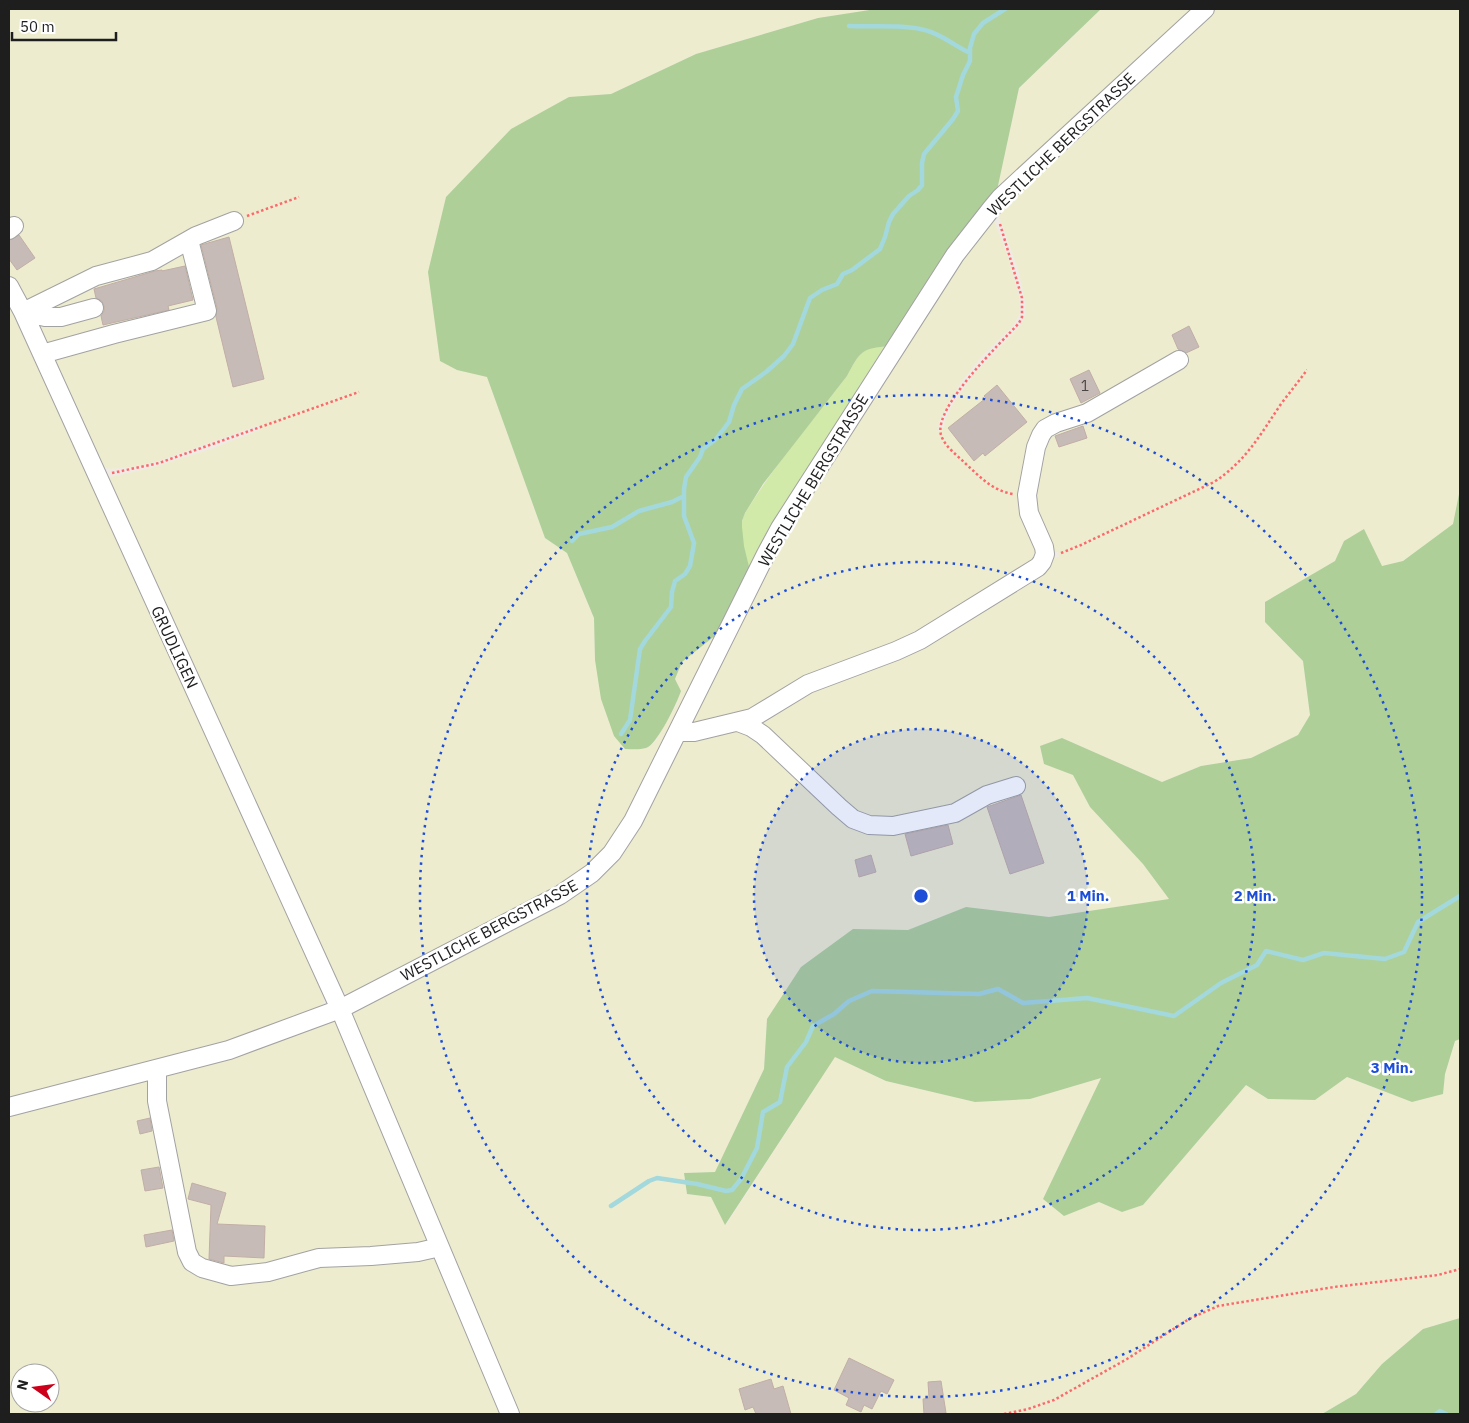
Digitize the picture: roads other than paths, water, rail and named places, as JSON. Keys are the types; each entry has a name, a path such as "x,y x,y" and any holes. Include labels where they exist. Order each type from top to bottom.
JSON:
{"street":[{"name":"WESTLICHE BERGSTRASSE","path":"9,1107 229,1050 340,1009 560,895 592,873 612,853 633,821 780,528 955,255 1001,197 1205,9"},
{"path":"24,312 96,276 152,261 189,240 234,221"},
{"path":"42,354 207,311 189,240"},
{"name":"GRUDLIGEN","path":"9,286 24,312 340,1009 510,1414"},
{"path":"24,312 45,317 61,317 94,308"},
{"path":"678,732 694,732 752,718 808,684 920,640 1038,567 1045,554 1044,547 1029,514 1027,495 1036,447 1045,429 1056,423 1087,413 1179,360"},
{"path":"738,722 751,727 763,735 853,819 869,825 892,826 955,813 987,795 1016,786"},
{"path":"157,1069 158,1101 187,1252 192,1262 202,1268 231,1276 268,1272 319,1258 418,1252 440,1246"}],"waterway":[{"path":"621,734 630,720 640,649 671,607 675,581 685,574 690,566 694,543 684,516 686,477 700,457 703,449 716,439 729,422 734,405 742,389 766,372 784,356 793,344 810,298 822,290 837,284 843,274 852,270 880,249 893,214 922,185 924,154 958,111 956,97 970,61 970,48 974,34 983,23 1005,9"},
{"path":"849,26 920,29 939,36 970,53"},
{"path":"572,541 579,534 612,527 639,511 672,502 684,496"},
{"path":"611,1206 649,1181 657,1178 697,1184 726,1191 732,1190 741,1179 757,1148 763,1112 780,1102 787,1067 806,1042 813,1026 834,1014 849,1001 872,991 979,994 998,989 1023,1003 1087,998 1174,1016 1221,983 1257,965 1266,951 1303,960 1324,953 1385,959 1404,952 1418,922 1460,896"},
{"path":"1436,1414 1440,1411 1446,1414"}]}
